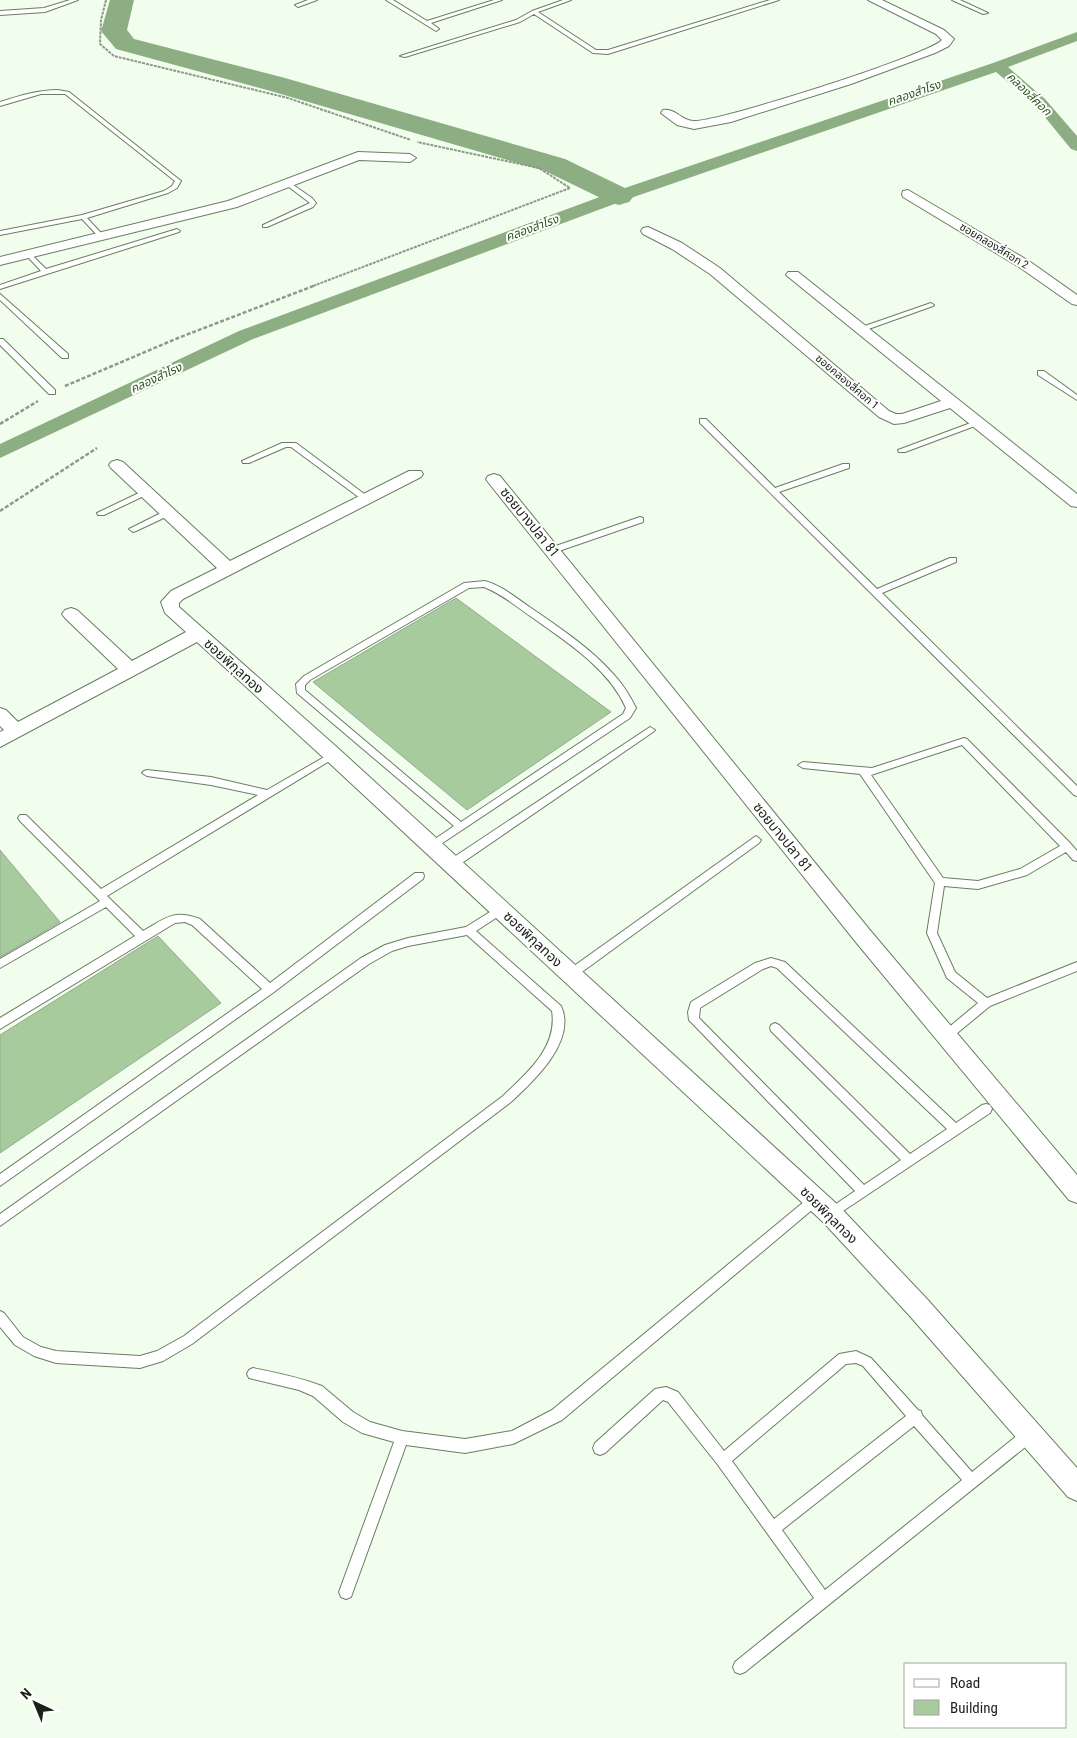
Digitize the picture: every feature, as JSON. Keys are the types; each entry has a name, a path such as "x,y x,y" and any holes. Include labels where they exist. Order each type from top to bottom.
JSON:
{"street":[{"path":"667,114 694,126 728,118 847,82 931,51 945,44 948,39 940,32 873,0"},
{"path":"0,261 100,235 217,208 358,156 410,158"},
{"name":"ซอยคลองสี่ศอก 2","path":"908,194 1024,264 1077,301"},
{"name":"ซอยคลองสี่ศอก 1","path":"648,231 677,246 715,271 884,414 894,419 904,418 952,402"},
{"path":"793,275 1077,502"},
{"path":"117,465 229,570"},
{"name":"ซอยพิกุลทอง","path":"415,474 178,595 170,602 171,609 333,755 440,858 500,909 831,1214 918,1307 1032,1434 1077,1488"},
{"name":"ซอยบางปลา 81","path":"494,479 856,927 1077,1192"},
{"path":"71,614 130,670"},
{"path":"0,740 197,634"},
{"path":"0,715 16,731"}],"lane":[{"path":"0,13 45,10 75,0"},
{"path":"298,5 314,0"},
{"path":"389,0 436,29"},
{"path":"426,23 499,0"},
{"path":"403,56 518,21 534,12 568,0"},
{"path":"534,12 595,52 608,52 776,0"},
{"path":"955,0 985,13"},
{"path":"0,104 28,95 57,91 67,93 178,181 175,187 166,192 82,217 0,233"},
{"path":"265,226 311,206 313,203 287,183"},
{"path":"82,217 100,235"},
{"path":"0,287 177,231"},
{"path":"28,254 45,272"},
{"path":"0,296 66,356"},
{"path":"860,329 931,306"},
{"path":"0,341 52,392"},
{"path":"1041,373 1077,398"},
{"path":"703,421 1077,792"},
{"path":"902,450 979,424"},
{"path":"246,461 285,445 293,445 367,499"},
{"path":"773,491 846,466"},
{"path":"101,513 146,493"},
{"path":"133,529 167,512"},
{"path":"552,550 640,520"},
{"path":"875,593 953,560"},
{"path":"440,858 461,827 627,716 631,708 629,698 615,680 596,662 498,589 485,584 467,585 458,590 307,678 301,684 300,691 461,827"},
{"path":"440,858 650,730"},
{"path":"803,765 872,772 964,741 1077,857"},
{"path":"0,964 268,794 333,755"},
{"path":"863,771 940,882 932,933 952,975 986,1003"},
{"path":"147,773 211,781 268,794"},
{"path":"23,818 142,937"},
{"path":"570,974 756,840"},
{"path":"940,882 978,884 1023,872 1067,846"},
{"path":"0,1181 270,989 419,876"},
{"path":"0,1221 365,961 389,948 408,942 469,931 500,909"},
{"path":"0,1024 173,919 184,918 196,922 270,989"},
{"path":"0,1317 19,1341 38,1352 56,1357 140,1362 159,1357 188,1340 507,1099 528,1079 553,1045 560,1026 557,1009 469,931"},
{"path":"863,1192 694,1020 693,1012 696,1005 759,966 771,962 781,965 956,1130"},
{"path":"946,1036 986,1003 1077,966"},
{"path":"775,1028 909,1161"},
{"path":"831,1214 986,1109"},
{"path":"253,1374 299,1384 317,1391 348,1417 367,1428 402,1438 465,1446 513,1437 557,1415 815,1200"},
{"path":"723,1460 844,1358 856,1358 867,1362 971,1481"},
{"path":"600,1448 660,1394 666,1393 673,1397 723,1460 824,1600"},
{"path":"773,1528 916,1416"},
{"path":"740,1667 1032,1434"},
{"path":"346,1592 402,1438"}],"path":[{"path":"0,511 97,448"}],"building":[{"path":"456,598 611,712 467,810 313,682"},
{"path":"0,850 60,922 0,957"},
{"path":"158,936 221,1003 0,1153 0,1035"}],"waterway":[{"path":"122,0 114,31 125,44 276,84 555,165 619,196"},
{"name":"คลองสำโรง","path":"998,66 1077,36"},
{"name":"คลองสำโรง","path":"0,452 246,335 619,196 998,66"},
{"name":"คลองสี่ศอก","path":"998,66 1040,102 1077,146"}]}
